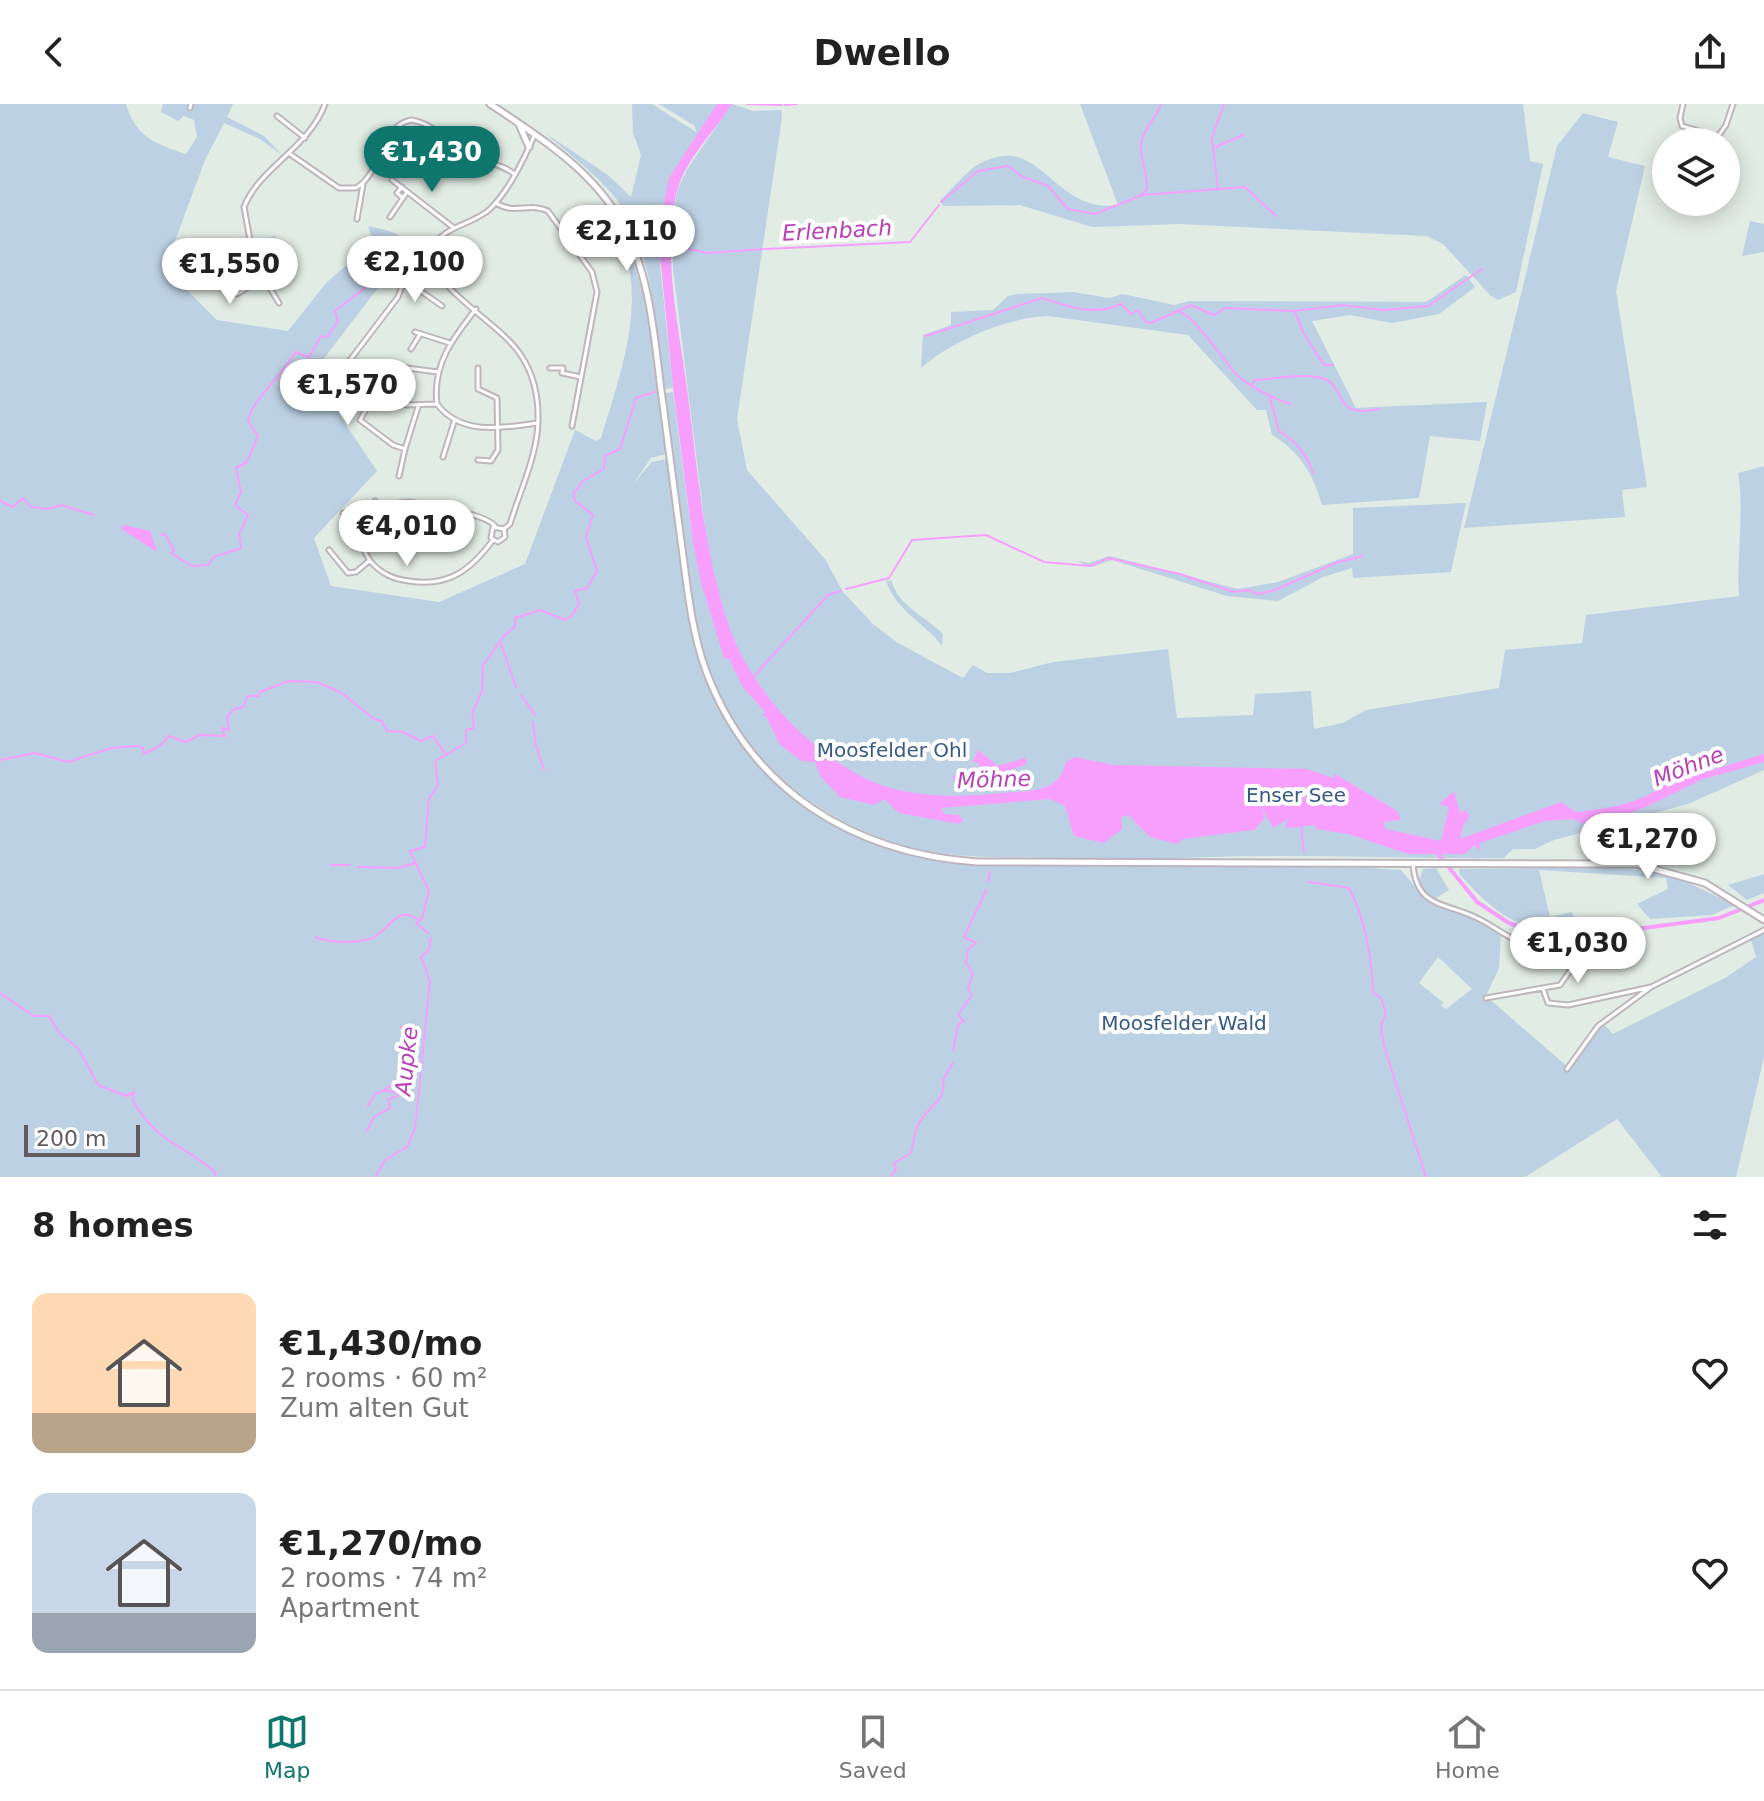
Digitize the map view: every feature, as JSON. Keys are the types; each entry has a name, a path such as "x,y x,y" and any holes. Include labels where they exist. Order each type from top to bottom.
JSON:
{"main road":[{"path":"490,104 535,134 598,190 621,222 635,251 650,308 686,584 701,654 716,694 741,738 798,799 839,826 871,841 918,855 954,860 1644,865 1693,878 1741,902 1764,920"},
{"path":"519,123 529,147"}],"street":[{"path":"279,303 262,279 249,247 244,207 254,190 305,138 325,104"},
{"path":"1683,104 1682,126 1689,128"},
{"path":"1724,128 1733,104"},
{"path":"277,116 305,138"},
{"path":"357,219 363,184 396,127 411,120 426,125 475,158 498,163 514,174"},
{"path":"504,529 510,524 538,423 535,392 522,355 436,273 431,252 440,236 478,218 495,203 535,134"},
{"path":"290,154 339,188 352,189 363,184"},
{"path":"392,180 454,228"},
{"path":"402,187 397,193 403,198"},
{"path":"390,217 407,192"},
{"path":"495,203 512,211 537,207 548,211 596,278 597,292 572,426"},
{"path":"328,389 398,297 414,256 431,252"},
{"path":"192,270 237,294 262,279"},
{"path":"405,280 442,306"},
{"path":"476,309 450,343 438,372 437,404 454,421 497,428 538,423"},
{"path":"415,332 419,336 450,343"},
{"path":"411,349 419,336"},
{"path":"387,380 399,367 438,372"},
{"path":"478,368 478,389 497,398 497,457 489,461 478,460"},
{"path":"550,368 563,368 562,373 581,377"},
{"path":"405,449 384,439 360,417 379,393 418,407 437,404"},
{"path":"399,476 418,407"},
{"path":"443,457 454,421"},
{"path":"352,525 375,501"},
{"path":"399,503 409,502 469,515 489,520 504,529"},
{"path":"343,513 370,560 390,577 438,583 466,570 493,540 504,539 504,529"},
{"path":"493,540 490,532 495,526"},
{"path":"329,550 348,573 356,572 370,560"},
{"path":"1413,864 1418,889 1432,901 1478,918 1518,942 1536,947 1586,948 1641,938"},
{"path":"1567,1069 1598,1026 1651,987 1763,930"},
{"path":"1486,998 1563,983 1586,948"},
{"path":"1543,989 1548,1003 1568,1005 1651,987"}],"green space":[{"name":"Moosfelder Wald","path":"0,104 126,104 135,124 148,138 186,154 197,137 194,120 184,116 178,121 161,112 163,104 233,104 227,117 264,136 282,155 260,139 224,123 205,160 165,268 217,320 288,331 326,283 373,242 368,226 395,234 410,246 413,253 407,265 397,263 312,374 377,471 314,538 331,586 439,602 525,564 575,430 596,441 601,438 616,387 632,309 627,257 618,231 625,238 645,298 666,454 651,458 633,484 652,462 667,459 700,653 715,694 741,738 775,779 839,826 869,840 934,859 1295,863 1401,870 1429,903 1467,916 1501,935 1499,968 1486,996 1569,1068 1603,1023 1613,1034 1725,978 1756,957 1751,940 1764,933 1764,1057 1736,1177 1662,1177 1617,1119 1525,1177 0,1177","holes":["1438,957 1472,989 1446,1009 1440,1005 1444,1003 1419,983"]},
{"path":"632,104 652,104 696,132 695,126 659,104 723,104 682,163 660,264 673,388 664,389 648,277 636,234 627,215 601,182 545,133 608,175 631,197 641,155 633,133"},
{"name":"Moosfelder Ohl","path":"732,104 753,111 781,110 782,117 737,419 747,470 825,559 843,592 873,624 898,643 963,678 973,665 987,673 1010,673 1053,662 1168,649 1177,718 1253,715 1255,694 1311,691 1314,729 1343,723 1366,710 1499,688 1505,650 1582,643 1586,615 1739,596 1741,504 1738,473 1764,466 1764,770 1688,804 1554,840 1535,849 1513,849 1504,858 1283,856 1114,859 952,855 888,841 817,806 775,773 757,754 727,711 700,639 678,514 665,393 673,392 691,529 705,527 673,269 672,220 678,188 688,168"},
{"path":"1080,104 1523,104 1530,161 1543,164 1516,292 1498,300 1491,296 1443,244 1426,236 1180,224 1092,227 1020,205 943,206 940,200 977,165 999,157 1017,157 1033,164 1077,198 1095,205 1118,205"},
{"path":"1583,113 1618,122 1608,157 1645,166 1616,291 1647,487 1622,490 1625,517 1464,528 1557,146"},
{"path":"1750,221 1764,224 1764,252 1742,256"},
{"path":"275,236 282,260 266,265 259,241"},
{"path":"1466,275 1475,287 1439,314 1392,323 1350,315 1312,321 1356,408 1487,402 1480,441 1430,436 1419,498 1322,505 1304,465 1290,448 1272,435 1266,410 1257,410 1188,335 1048,316 1032,317 981,332 933,358 921,368 923,335 951,325 951,312 993,310 1008,296 1017,294 1073,292 1109,298 1123,294 1174,305 1189,301 1426,302"},
{"path":"1466,503 1451,572 1353,578 1352,568 1323,577 1278,601 1227,596 1112,560 1091,567 1076,561 1089,563 1110,556 1238,589 1278,582 1353,554 1353,508"},
{"path":"891,580 906,604 943,634 942,646 897,601 886,581"},
{"path":"1618,867 1674,876 1735,905 1712,915 1650,919 1637,904 1668,889 1666,878 1539,870 1550,917 1572,912 1576,924 1542,929 1526,926 1498,911 1460,875 1459,869"},
{"path":"1436,868 1449,890 1436,898 1423,892 1419,880 1423,869"},
{"path":"1764,874 1764,893 1747,900 1728,885"}],"water":[{"name":"Enser See","path":"717,104 732,104 693,157 681,179 671,241 674,294 708,543 730,629 753,675 786,718 848,769 886,787 919,794 953,796 1042,788 1057,780 1066,762 1075,757 1114,765 1307,769 1333,778 1335,774 1397,811 1401,820 1384,822 1385,829 1441,841 1449,807 1439,804 1454,791 1460,813 1465,810 1470,816 1463,826 1460,839 1561,802 1576,812 1610,807 1644,797 1664,785 1764,754 1764,762 1701,780 1646,807 1612,819 1583,824 1573,819 1545,821 1480,843 1479,851 1475,845 1464,854 1408,854 1348,834 1316,829 1315,825 1285,827 1288,819 1273,828 1262,807 1265,818 1254,830 1183,839 1177,844 1150,837 1128,815 1121,817 1122,829 1104,843 1074,836 1065,806 1050,799 941,808 944,814 959,815 963,820 959,824 899,813 884,799 874,805 840,797 820,776 815,762 802,761 780,745 766,716 762,716 765,712 742,686 729,659 724,658 701,583 693,543 673,388 658,234 669,178"},
{"path":"124,525 150,531 157,552 120,528"},
{"name":"Möhne","path":"978,750 998,766 1025,758 1027,763 1006,772 983,788 973,790 957,786 952,777 973,767 975,772 979,768 979,764 973,761"}],"waterway":[{"path":"747,104 782,105"},
{"path":"785,105 797,104"},
{"path":"1142,195 1147,189 1142,140 1161,104"},
{"path":"1218,190 1212,137 1224,104"},
{"path":"1216,147 1243,135"},
{"name":"Erlenbach","path":"941,202 978,171 1008,166 1023,177 1048,186 1068,209 1095,214 1142,195 1245,187 1276,216"},
{"name":"Erlenbach","path":"766,249 910,242 939,205"},
{"name":"Erlenbach","path":"670,245 708,253 764,249"},
{"path":"161,535 165,534 174,550 171,553 192,566 208,565 214,557 241,548 239,534 248,515 235,505 241,492 236,468 247,462 258,436 248,421 251,413 295,352 309,357 321,336 327,337 338,321 335,311 366,287 370,276 388,256"},
{"path":"926,336 1042,298 1091,310 1121,304 1131,314 1138,310 1146,322 1151,323 1191,305 1214,315 1225,308 1294,311 1343,305 1382,310 1428,306 1482,269"},
{"path":"1179,312 1201,330 1242,379 1290,404"},
{"path":"1295,312 1304,334 1324,365 1333,365"},
{"path":"1252,384 1255,380 1317,377 1331,383 1342,401 1354,410 1379,409"},
{"name":"Aupke","path":"428,933 416,923 422,919 429,891 410,851 425,847 429,798 438,786 435,761 466,743 466,730 474,728 472,713 482,691 483,665 515,626 515,618 540,610 565,620 572,616 579,603 575,591 587,588 597,571 586,537 593,515 575,501 573,494 583,481 604,469 605,456 620,449 636,398 655,392"},
{"path":"1270,398 1279,431 1300,448 1313,473"},
{"path":"0,501 13,507 23,498 31,507 48,509 61,505 94,515"},
{"path":"846,589 889,578 912,540 986,535 1044,562 1091,566 1108,558 1180,574 1234,592 1249,590 1257,594 1275,590 1338,562 1363,556"},
{"path":"752,678 828,595 841,591"},
{"path":"501,644 516,687"},
{"path":"137,746 143,748 144,754 161,745 169,736 185,742 200,735 225,736 222,728 229,730 227,717 234,709 243,707 248,696 259,696 260,692 289,681 317,682 342,693 374,719 382,721 387,731 403,732 421,741 433,736 446,755"},
{"path":"521,695 535,715"},
{"path":"533,722 536,746 544,769"},
{"path":"0,760 35,753 68,762 111,748 136,746"},
{"path":"1301,827 1304,852"},
{"path":"1434,849 1477,902 1509,923 1545,936 1591,925 1619,930"},
{"path":"358,867 399,868 415,863"},
{"path":"330,865 350,865"},
{"path":"988,882 990,872"},
{"path":"1309,882 1349,888 1355,900 1367,939 1373,993 1381,998 1386,1013 1381,1026 1384,1046 1426,1177"},
{"path":"953,1051 958,1025 964,1021 958,1015 972,995 968,988 973,973 966,963 968,949 976,943 964,937 986,890"},
{"path":"1629,930 1719,918 1764,900"},
{"path":"315,937 336,942 359,941 372,938 404,915 419,920"},
{"name":"Aupke","path":"375,1177 385,1160 407,1147 415,1128 430,981 421,957 429,950 431,938"},
{"path":"0,993 34,1016 49,1016 60,1034 78,1048 98,1085 126,1096 134,1092 132,1099 150,1125 215,1172 216,1177"},
{"path":"367,1131 374,1117 390,1108 388,1099 398,1096 398,1093 384,1090 406,1075 410,1067 404,1056 410,1043 401,1027 415,1025"},
{"path":"891,1177 896,1169 894,1163 911,1153 918,1126 940,1098 943,1080 953,1063"},
{"path":"368,1106 375,1094 383,1091"}]}
